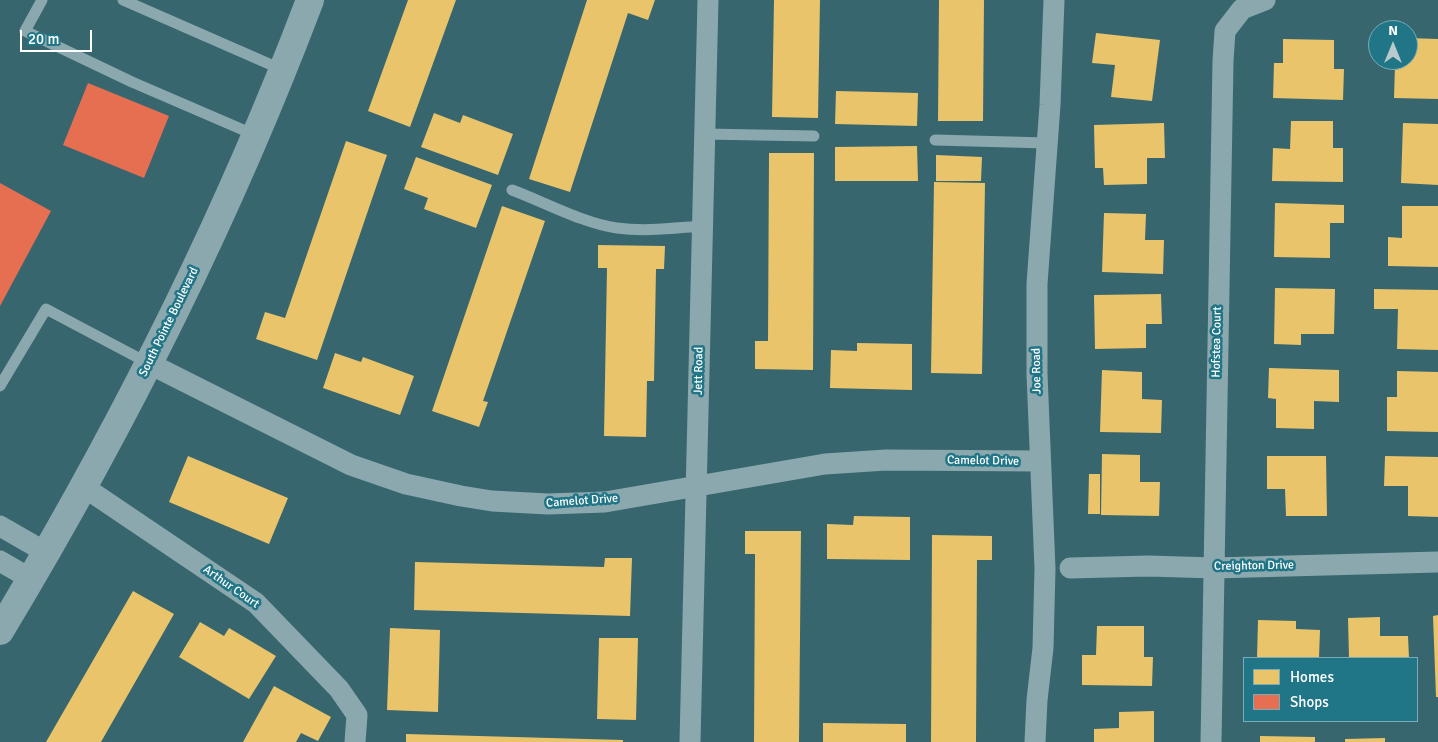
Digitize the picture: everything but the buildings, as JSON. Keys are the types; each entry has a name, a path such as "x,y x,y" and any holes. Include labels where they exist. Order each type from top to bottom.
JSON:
{"street":[{"name":"South Pointe Boulevard","path":"0,631 47,553 150,364 215,227 283,70 310,0"},
{"name":"Jett Road","path":"690,742 708,0"},
{"name":"Joe Road","path":"1034,742 1044,648 1045,579 1044,508 1040,461 1037,374 1037,284 1048,142 1054,0"},
{"name":"Hofstea Court","path":"1211,742 1222,61 1225,31 1242,9 1265,0"},
{"name":"Camelot Drive","path":"150,364 351,465 406,484 492,501 548,504 605,502 825,464 878,460 1040,461"},
{"name":"Arthur Court","path":"84,487 256,603 343,696 357,716 355,742"},
{"path":"0,526 47,553"},
{"path":"0,560 31,579"},
{"name":"Creighton Drive","path":"1070,568 1149,566 1214,568 1438,562"}],"lane":[{"path":"42,0 25,31 132,82 255,135"},
{"path":"123,0 283,70"},
{"path":"704,134 814,136"},
{"path":"935,140 1048,142"},
{"path":"512,190 598,224 618,228 660,230 702,226"},
{"path":"0,386 46,309 150,364"}]}
